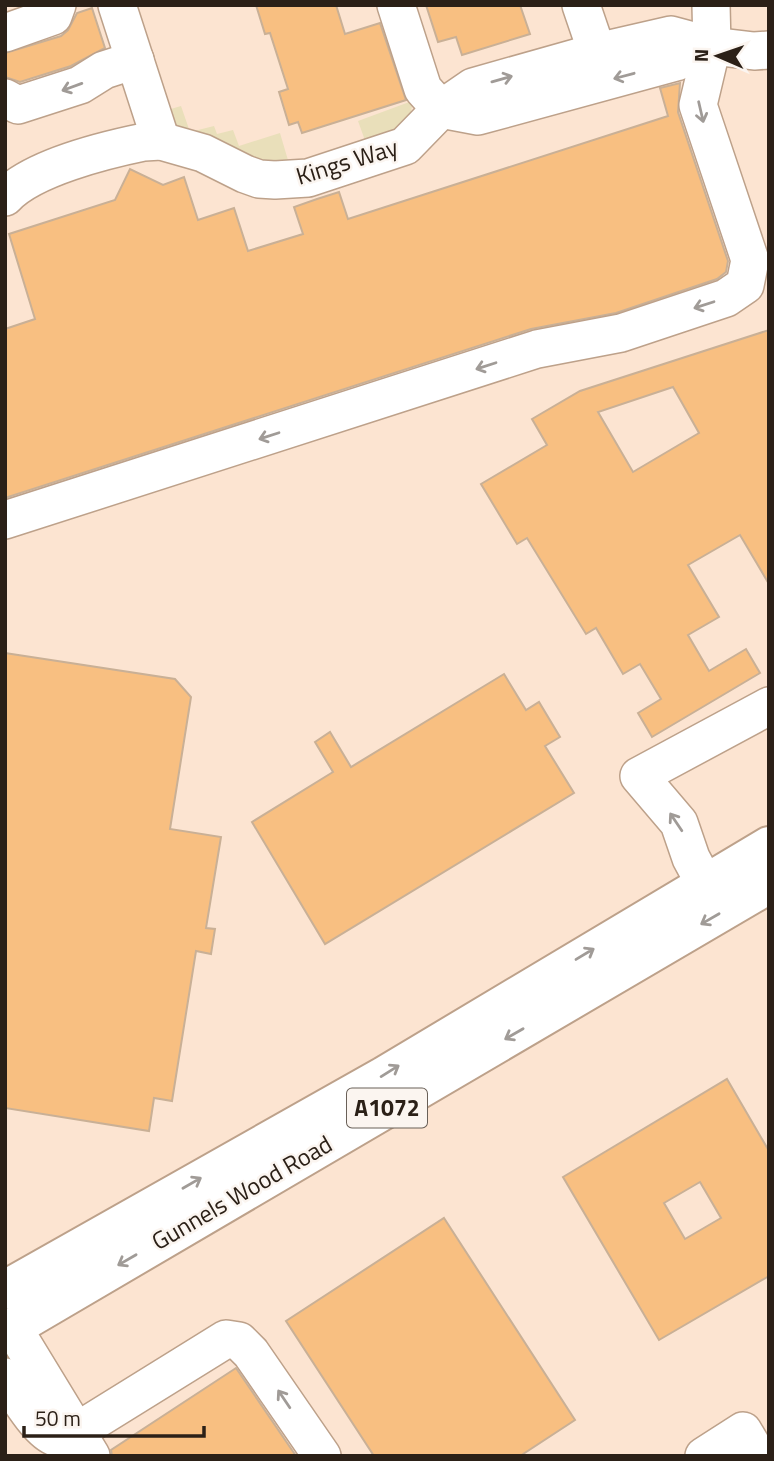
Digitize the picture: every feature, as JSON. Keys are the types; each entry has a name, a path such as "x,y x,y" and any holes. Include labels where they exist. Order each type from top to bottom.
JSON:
{"main road":[{"name":"Gunnels Wood Road","path":"5,1290 384,1076 769,846"},
{"name":"Gunnels Wood Road","path":"9,1330 769,884"}],"lane":[{"path":"5,33 53,16 57,5"},
{"path":"117,5 161,141"},
{"path":"396,5 423,89 441,109 478,116 676,62 712,46"},
{"path":"5,520 537,349 621,332 726,298 745,285 750,260 698,105 712,46 711,5"},
{"path":"592,8 597,52"},
{"name":"Kings Way","path":"7,186 38,173 124,146 161,141 203,153 245,174 259,178 292,180 327,173 405,146 441,109 473,88 597,52 671,35 712,46 769,50"},
{"path":"5,98 18,104 80,85 104,70 135,60"},
{"path":"705,884 691,858 679,823 639,776 769,706"},
{"path":"9,1330 43,1405 52,1436 84,1444 226,1339 239,1341 251,1353 322,1456"},
{"path":"5,1377 43,1405"},
{"path":"704,1456 743,1431 758,1456"}],"sand":[{"path":"412,101 411,111 404,125 367,146 358,121"},
{"path":"181,106 190,132 214,126 217,134 233,130 239,146 280,133 290,167 264,166 182,131 170,122 164,111"}],"building":[{"path":"256,5 336,5 345,34 380,23 406,100 302,133 298,122 289,125 279,92 288,89 270,33 265,34"},
{"path":"426,5 520,5 530,34 462,55 456,37 438,42"},
{"path":"92,8 105,48 71,66 20,82 5,77 5,53 61,36 68,30 77,13"},
{"path":"680,83 678,112 728,261 726,272 717,279 616,313 531,329 5,498 5,329 35,319 9,234 115,200 130,169 163,185 184,177 198,220 234,208 248,251 303,234 294,207 317,199 339,192 348,219 668,116 660,88"},
{"path":"769,330 769,584 740,535 688,565 719,617 688,635 709,671 746,649 760,673 652,737 638,713 661,699 640,664 623,674 596,628 586,634 527,538 517,544 481,484 547,445 532,419 580,391","holes":["673,387 699,433 633,472 598,412"]},
{"path":"5,653 175,679 191,697 170,829 221,837 206,928 215,929 211,954 196,951 172,1101 154,1098 149,1131 5,1108"},
{"path":"504,674 526,710 539,702 560,737 545,746 574,793 325,944 252,822 333,772 315,742 330,732 351,767"},
{"path":"727,1079 769,1151 769,1276 659,1340 563,1177","holes":["700,1182 721,1218 685,1239 664,1203"]},
{"path":"444,1218 575,1420 520,1456 374,1456 286,1321"},
{"path":"236,1368 296,1456 112,1456 111,1450"}]}
